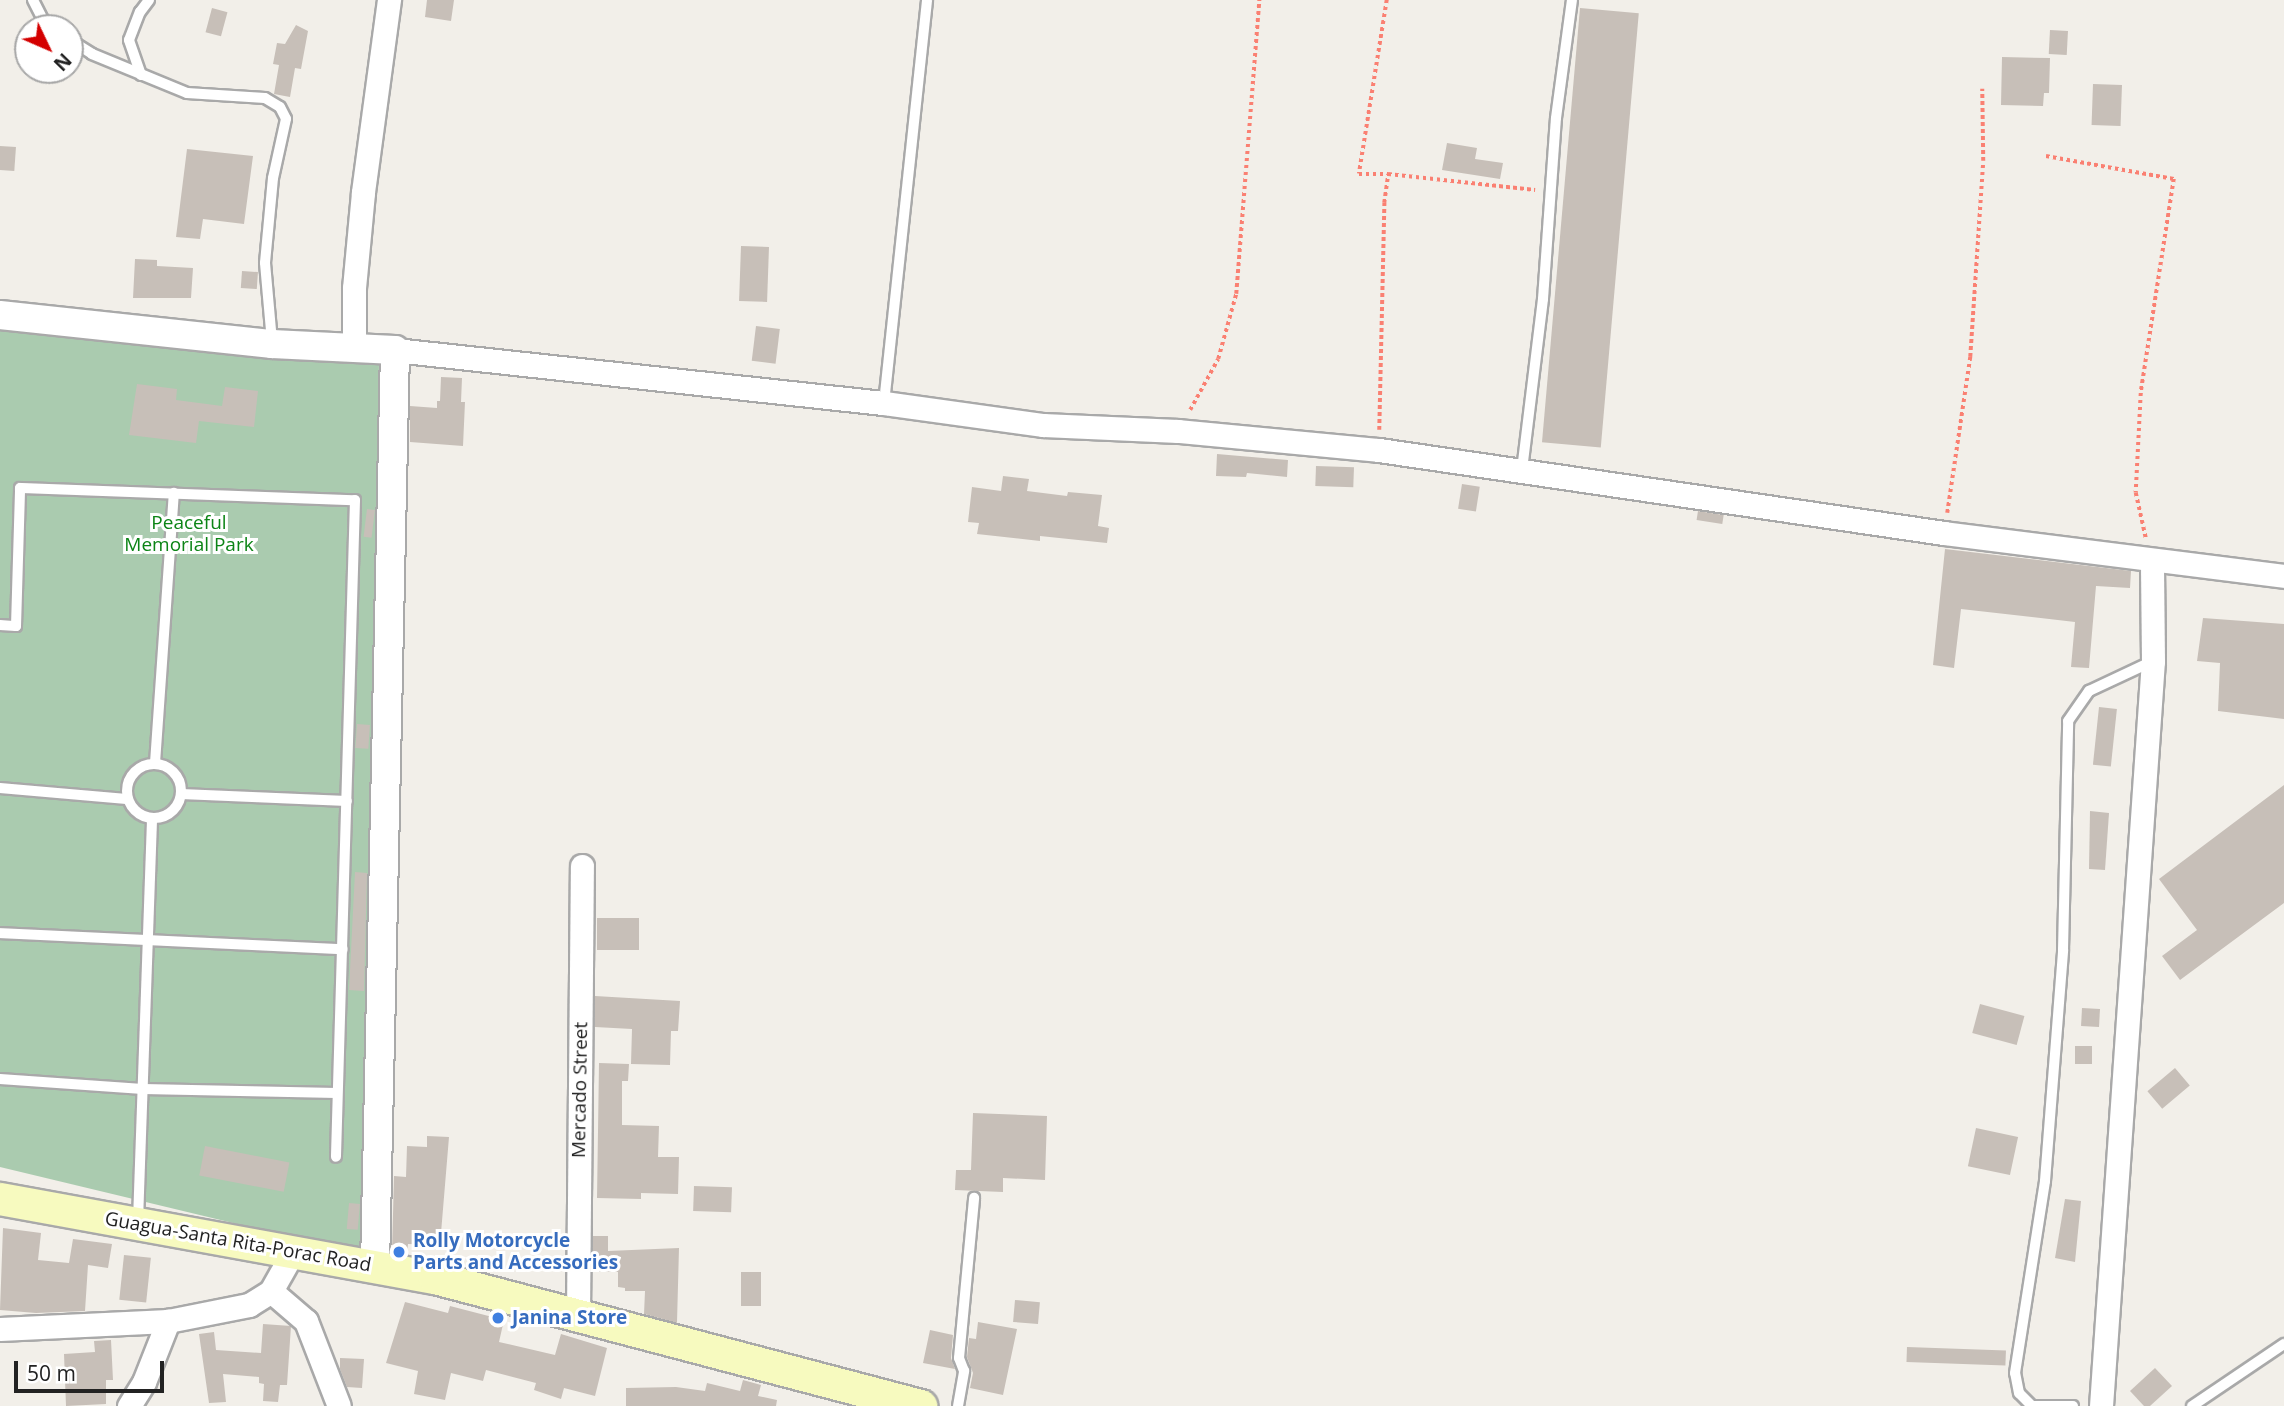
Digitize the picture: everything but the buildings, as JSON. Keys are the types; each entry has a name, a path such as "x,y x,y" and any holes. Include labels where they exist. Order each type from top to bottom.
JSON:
{"main road":[{"name":"Guagua-Santa Rita-Porac Road","path":"0,1199 435,1278 921,1406"}],"street":[{"path":"355,347 354,288 363,192 389,0"},
{"path":"0,315 272,344 396,350 884,404 1043,425 1178,431 1379,450 1944,533 2284,576"},
{"path":"375,1267 396,350"},
{"path":"2101,1406 2153,661 2152,561"},
{"name":"Mercado Street","path":"578,1315 582,866"},
{"path":"0,1329 168,1321 249,1305 271,1291 293,1252"},
{"path":"271,1291 306,1321 339,1406"},
{"path":"129,1406 148,1375 168,1321"}],"lane":[{"path":"141,75 130,40 140,12 149,0"},
{"path":"884,404 927,0"},
{"path":"1522,470 1543,299 1556,118 1572,0"},
{"path":"84,49 187,93 265,98 280,107 286,119 273,178 265,262 272,344"},
{"path":"0,625 16,626 20,488 355,500 336,1157"},
{"path":"155,763 174,493"},
{"path":"2073,1406 2032,1406 2019,1392 2015,1373 2045,1181 2063,950 2068,721 2077,703 2089,691 2153,661"},
{"path":"155,763 175,773 181,794 174,810 152,819 139,815 127,799 130,776 136,769 155,763"},
{"path":"0,788 127,799"},
{"path":"181,794 347,801"},
{"path":"138,1224 152,819"},
{"path":"0,933 343,949"},
{"path":"0,1079 143,1089 337,1093"},
{"path":"958,1406 964,1371 959,1357 974,1198"},
{"path":"2192,1406 2284,1345"}],"path":[{"path":"1178,431 1218,359 1236,294 1259,0"},
{"path":"1387,0 1359,174 1388,174 1550,192"},
{"path":"1944,533 1970,356 1983,161 1982,89"},
{"path":"2046,156 2174,179 2141,393 2136,493 2152,561"},
{"path":"1379,450 1384,204 1388,174"}],"green space":[{"name":"Peaceful Memorial Park","path":"0,328 379,362 370,1256 0,1167"}],"place":[{"name":"Rolly Motorcycle Parts and Accessories","path":"399,1252"},
{"name":"Janina Store","path":"498,1318"}]}
